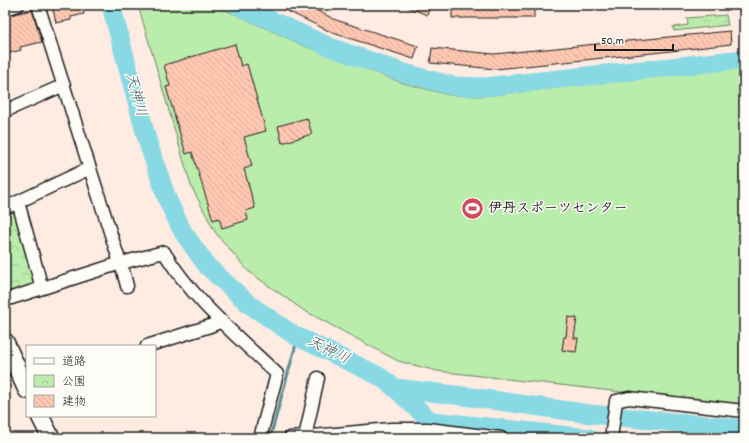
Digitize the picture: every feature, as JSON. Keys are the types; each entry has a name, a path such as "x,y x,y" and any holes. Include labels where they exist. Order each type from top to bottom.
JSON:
{"main road":[{"path":"5,342 26,386"},
{"path":"40,417 50,438"}],"street":[{"path":"5,9 18,5"},
{"path":"38,5 121,263 127,286"},
{"path":"5,111 64,85"},
{"path":"5,208 90,168"},
{"path":"18,202 42,288"},
{"path":"5,300 121,263 164,252 190,289 277,374 260,438"},
{"path":"150,345 222,321"},
{"path":"305,437 318,378"},
{"path":"612,434 616,401 629,398 744,412"},
{"path":"290,438 392,429 415,434 428,429 501,438"}],"green space":[{"name":"伊丹スポーツセンター","path":"138,5 215,5 307,47 403,83 450,95 484,96 744,67 744,406 437,371 398,361 303,310 248,271 215,232 191,186"},
{"path":"726,15 728,25 674,31 673,27 688,25 687,18"},
{"path":"15,206 38,283 5,297 5,211"}],"building":[{"path":"52,5 82,5 84,14 71,17 71,20 56,23"},
{"path":"275,5 306,5 336,20 418,46 414,59 333,33"},
{"path":"403,5 431,5 427,15"},
{"path":"452,5 534,5 534,18 452,18"},
{"path":"32,10 42,42 20,47 21,50 10,53 7,42 5,42 5,33 8,32 5,24 5,16"},
{"path":"730,31 731,44 662,52 496,69 430,63 432,48 494,54"},
{"path":"235,44 241,66 247,64 266,131 244,137 252,166 244,169 255,208 246,211 248,220 222,228 219,218 213,220 192,152 186,154 166,87 170,86 164,65"},
{"path":"307,118 312,134 282,143 278,126"},
{"path":"568,317 577,318 574,338 578,338 576,352 562,350 564,337 566,337"}],"waterway":[{"name":"天神川","path":"111,5 148,143 168,201 183,232 207,266 250,305 294,335 379,376 395,388 590,414 744,429"},
{"path":"237,5 330,47 404,73 453,86 484,87 744,59"},
{"path":"270,438 298,337"},
{"path":"395,388 432,421 589,438"}],"place":[{"name":"伊丹スポーツセンター","path":"473,209"}]}
